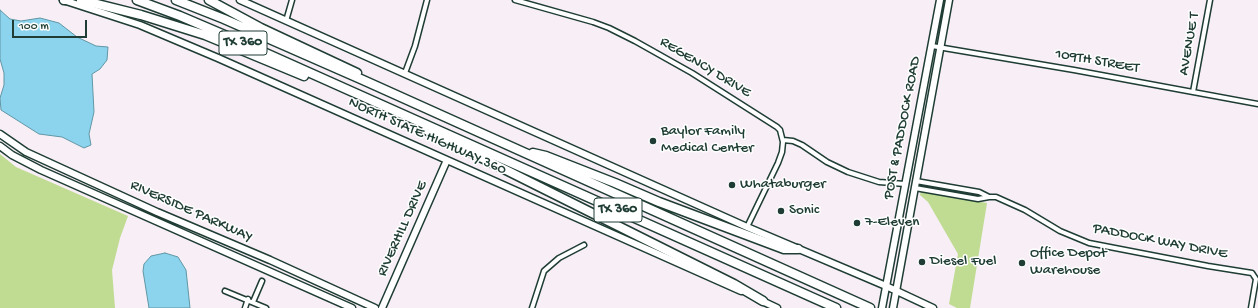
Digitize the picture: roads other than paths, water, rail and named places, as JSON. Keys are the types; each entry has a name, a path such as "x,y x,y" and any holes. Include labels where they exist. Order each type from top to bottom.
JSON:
{"highway":[{"path":"81,0 142,15 183,28 239,48 334,88 347,89"},
{"name":"TX 360","path":"138,0 207,27 400,112 836,308"},
{"name":"TX 360","path":"176,0 224,19 363,80 513,149 870,308"},
{"path":"209,0 261,28 355,71 363,80"},
{"path":"400,112 409,121 734,284 763,301"},
{"path":"513,149 546,156 659,202 784,249 798,249"}],"street":[{"name":"NORTH STATE HIGHWAY 360","path":"64,0 140,25 172,38 777,308"},
{"path":"240,0 747,227 886,286 933,308"},
{"path":"286,21 292,0"},
{"path":"405,74 415,46 427,0"},
{"name":"REGENCY DRIVE","path":"515,0 593,22 635,41 692,73 777,127 780,130 783,140"},
{"name":"POST & PADDOCK ROAD","path":"882,305 940,0"},
{"name":"POST & PADDOCK ROAD","path":"893,307 949,0"},
{"name":"AVENUE T","path":"1194,92 1210,0"},
{"name":"109TH STREET","path":"932,46 1074,70 1258,104"},
{"name":"RIVERSIDE PARKWAY","path":"0,134 26,152 375,308"},
{"path":"747,227 778,163 782,152 783,140"},
{"name":"PADDOCK WAY DRIVE","path":"783,140 793,141 827,162 848,172 879,182 905,184 915,188 978,199 989,196"},
{"name":"RIVERSIDE PARKWAY","path":"0,146 41,170 352,308"},
{"name":"RIVERHILL DRIVE","path":"382,308 447,160"},
{"name":"PADDOCK WAY DRIVE","path":"905,184 916,181 978,192 996,197 1025,210 1060,231 1089,243 1252,273 1256,280 1251,308"},
{"path":"143,214 147,206"},
{"path":"532,308 544,271 559,258 584,245"},
{"path":"253,302 262,281"},
{"path":"226,291 248,299 266,308"},
{"path":"245,308 248,299"}],"water":[{"path":"0,10 10,19 21,21 40,18 59,23 77,37 96,46 108,47 107,60 100,69 92,74 94,112 89,134 91,145 84,148 62,137 39,134 1,110 0,98 4,85 4,73 0,59"},
{"path":"165,253 178,257 186,270 190,308 149,308 143,271 144,264 151,256"}],"place":[{"name":"Baylor Family Medical Center","path":"653,141"},
{"name":"Whataburger","path":"732,185"},
{"name":"Sonic","path":"781,211"},
{"name":"7-Eleven","path":"857,223"},
{"name":"Diesel Fuel","path":"922,262"},
{"name":"Office Depot Warehouse","path":"1022,263"}]}
